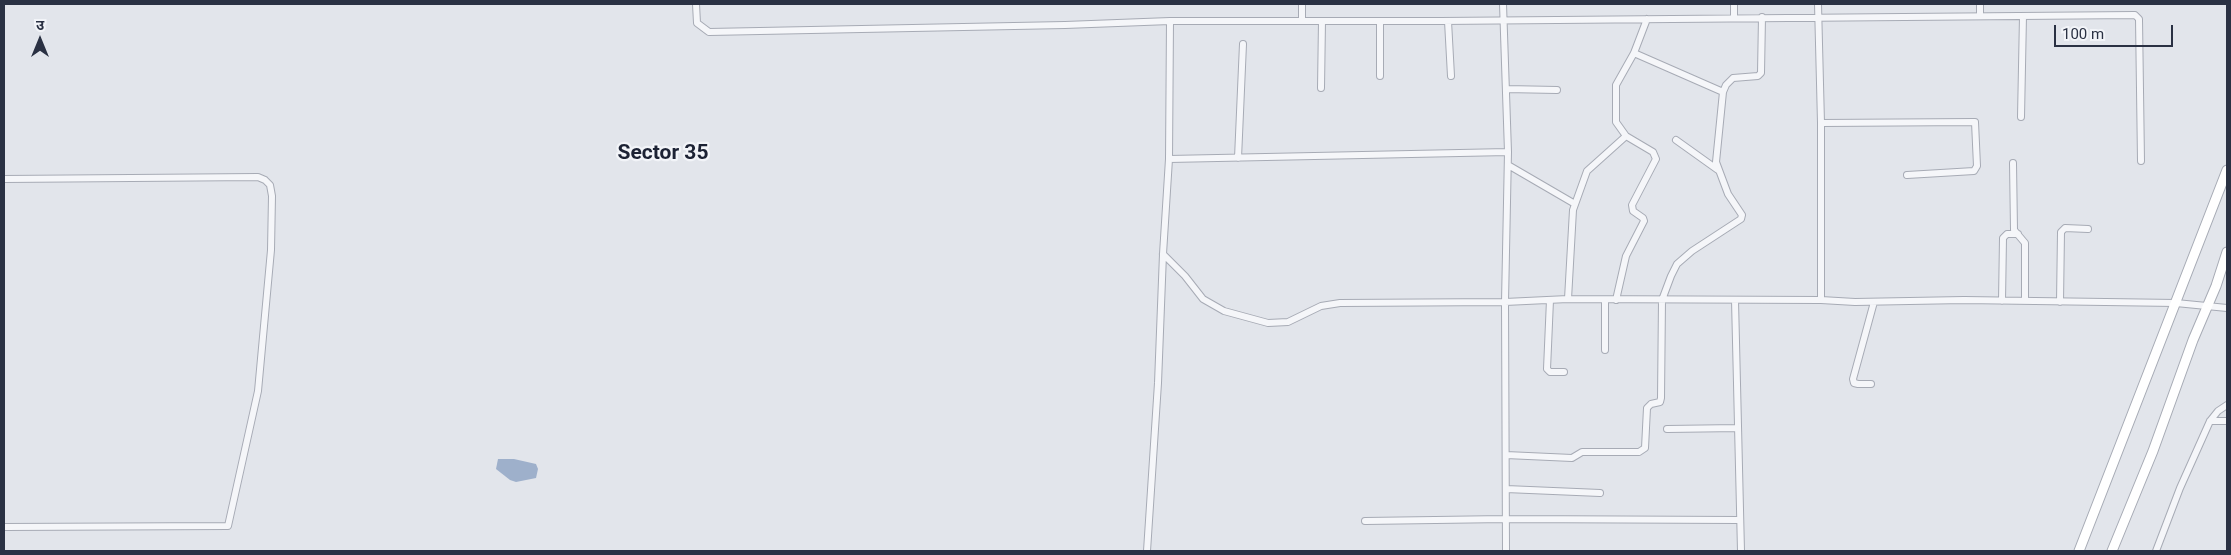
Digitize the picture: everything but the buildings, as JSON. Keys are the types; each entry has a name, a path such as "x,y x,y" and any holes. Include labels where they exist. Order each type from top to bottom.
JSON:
{"street":[{"path":"696,4 696,19 703,29 708,32 1170,21 1448,21 2135,14 2138,16 2141,161"},
{"path":"1302,4 1302,21"},
{"path":"1503,4 1508,152 1505,302 1506,551"},
{"path":"1734,4 1734,17"},
{"path":"1818,4 1821,123 1820,300"},
{"path":"1980,4 1980,16"},
{"path":"2021,117 2023,16"},
{"path":"1506,455 1572,458 1582,452 1639,452 1645,448 1647,408 1651,404 1660,402 1661,398 1662,300 1677,264 1692,251 1741,219 1742,215 1728,194 1716,162 1723,92 1726,85 1733,78 1758,76 1761,73 1762,17"},
{"path":"1616,300 1626,256 1644,221 1643,218 1633,211 1632,204 1656,159 1653,152 1626,136 1617,126 1615,91 1618,80 1634,53 1648,19"},
{"path":"1146,551 1158,383 1169,159 1170,21"},
{"path":"1321,88 1322,21"},
{"path":"1380,21 1380,76"},
{"path":"1448,21 1451,76"},
{"path":"1238,158 1243,44"},
{"path":"1634,53 1723,92"},
{"path":"1506,89 1557,90"},
{"path":"1821,123 1975,122 1977,166 1974,171 1907,175"},
{"path":"1568,299 1570,239 1575,204 1587,171 1626,136"},
{"path":"1676,140 1718,170"},
{"path":"1169,159 1508,152"},
{"path":"2013,163 2014,230 2025,243 2025,301"},
{"path":"1508,165 1575,204"},
{"path":"2079,551 2227,170"},
{"path":"4,179 88,180 258,177 270,185 272,196 271,250 258,391 228,526 4,527"},
{"path":"2060,302 2061,232 2065,228 2088,228"},
{"path":"2002,301 2002,241 2007,234 2018,234"},
{"path":"2112,551 2153,451 2216,286 2227,252"},
{"path":"1163,254 1185,276 1202,299 1224,311 1268,323 1288,322 1321,306 1340,302 1505,302 1568,299 1874,302 2025,301 2176,303 2227,308"},
{"path":"1550,300 1547,369 1550,372 1564,372"},
{"path":"1605,300 1605,350"},
{"path":"1735,300 1741,551"},
{"path":"1872,384 1854,383 1853,379 1874,302"},
{"path":"2156,551 2180,488 2210,421 2218,411 2227,405"},
{"path":"2210,421 2227,421"},
{"path":"1667,429 1738,428"},
{"path":"1506,489 1600,493"},
{"path":"1365,521 1505,518 1739,520"}],"water":[{"path":"498,459 514,459 536,464 538,469 536,478 516,482 510,480 496,469"}],"district":[{"name":"Sector 35","path":"663,154"}]}
